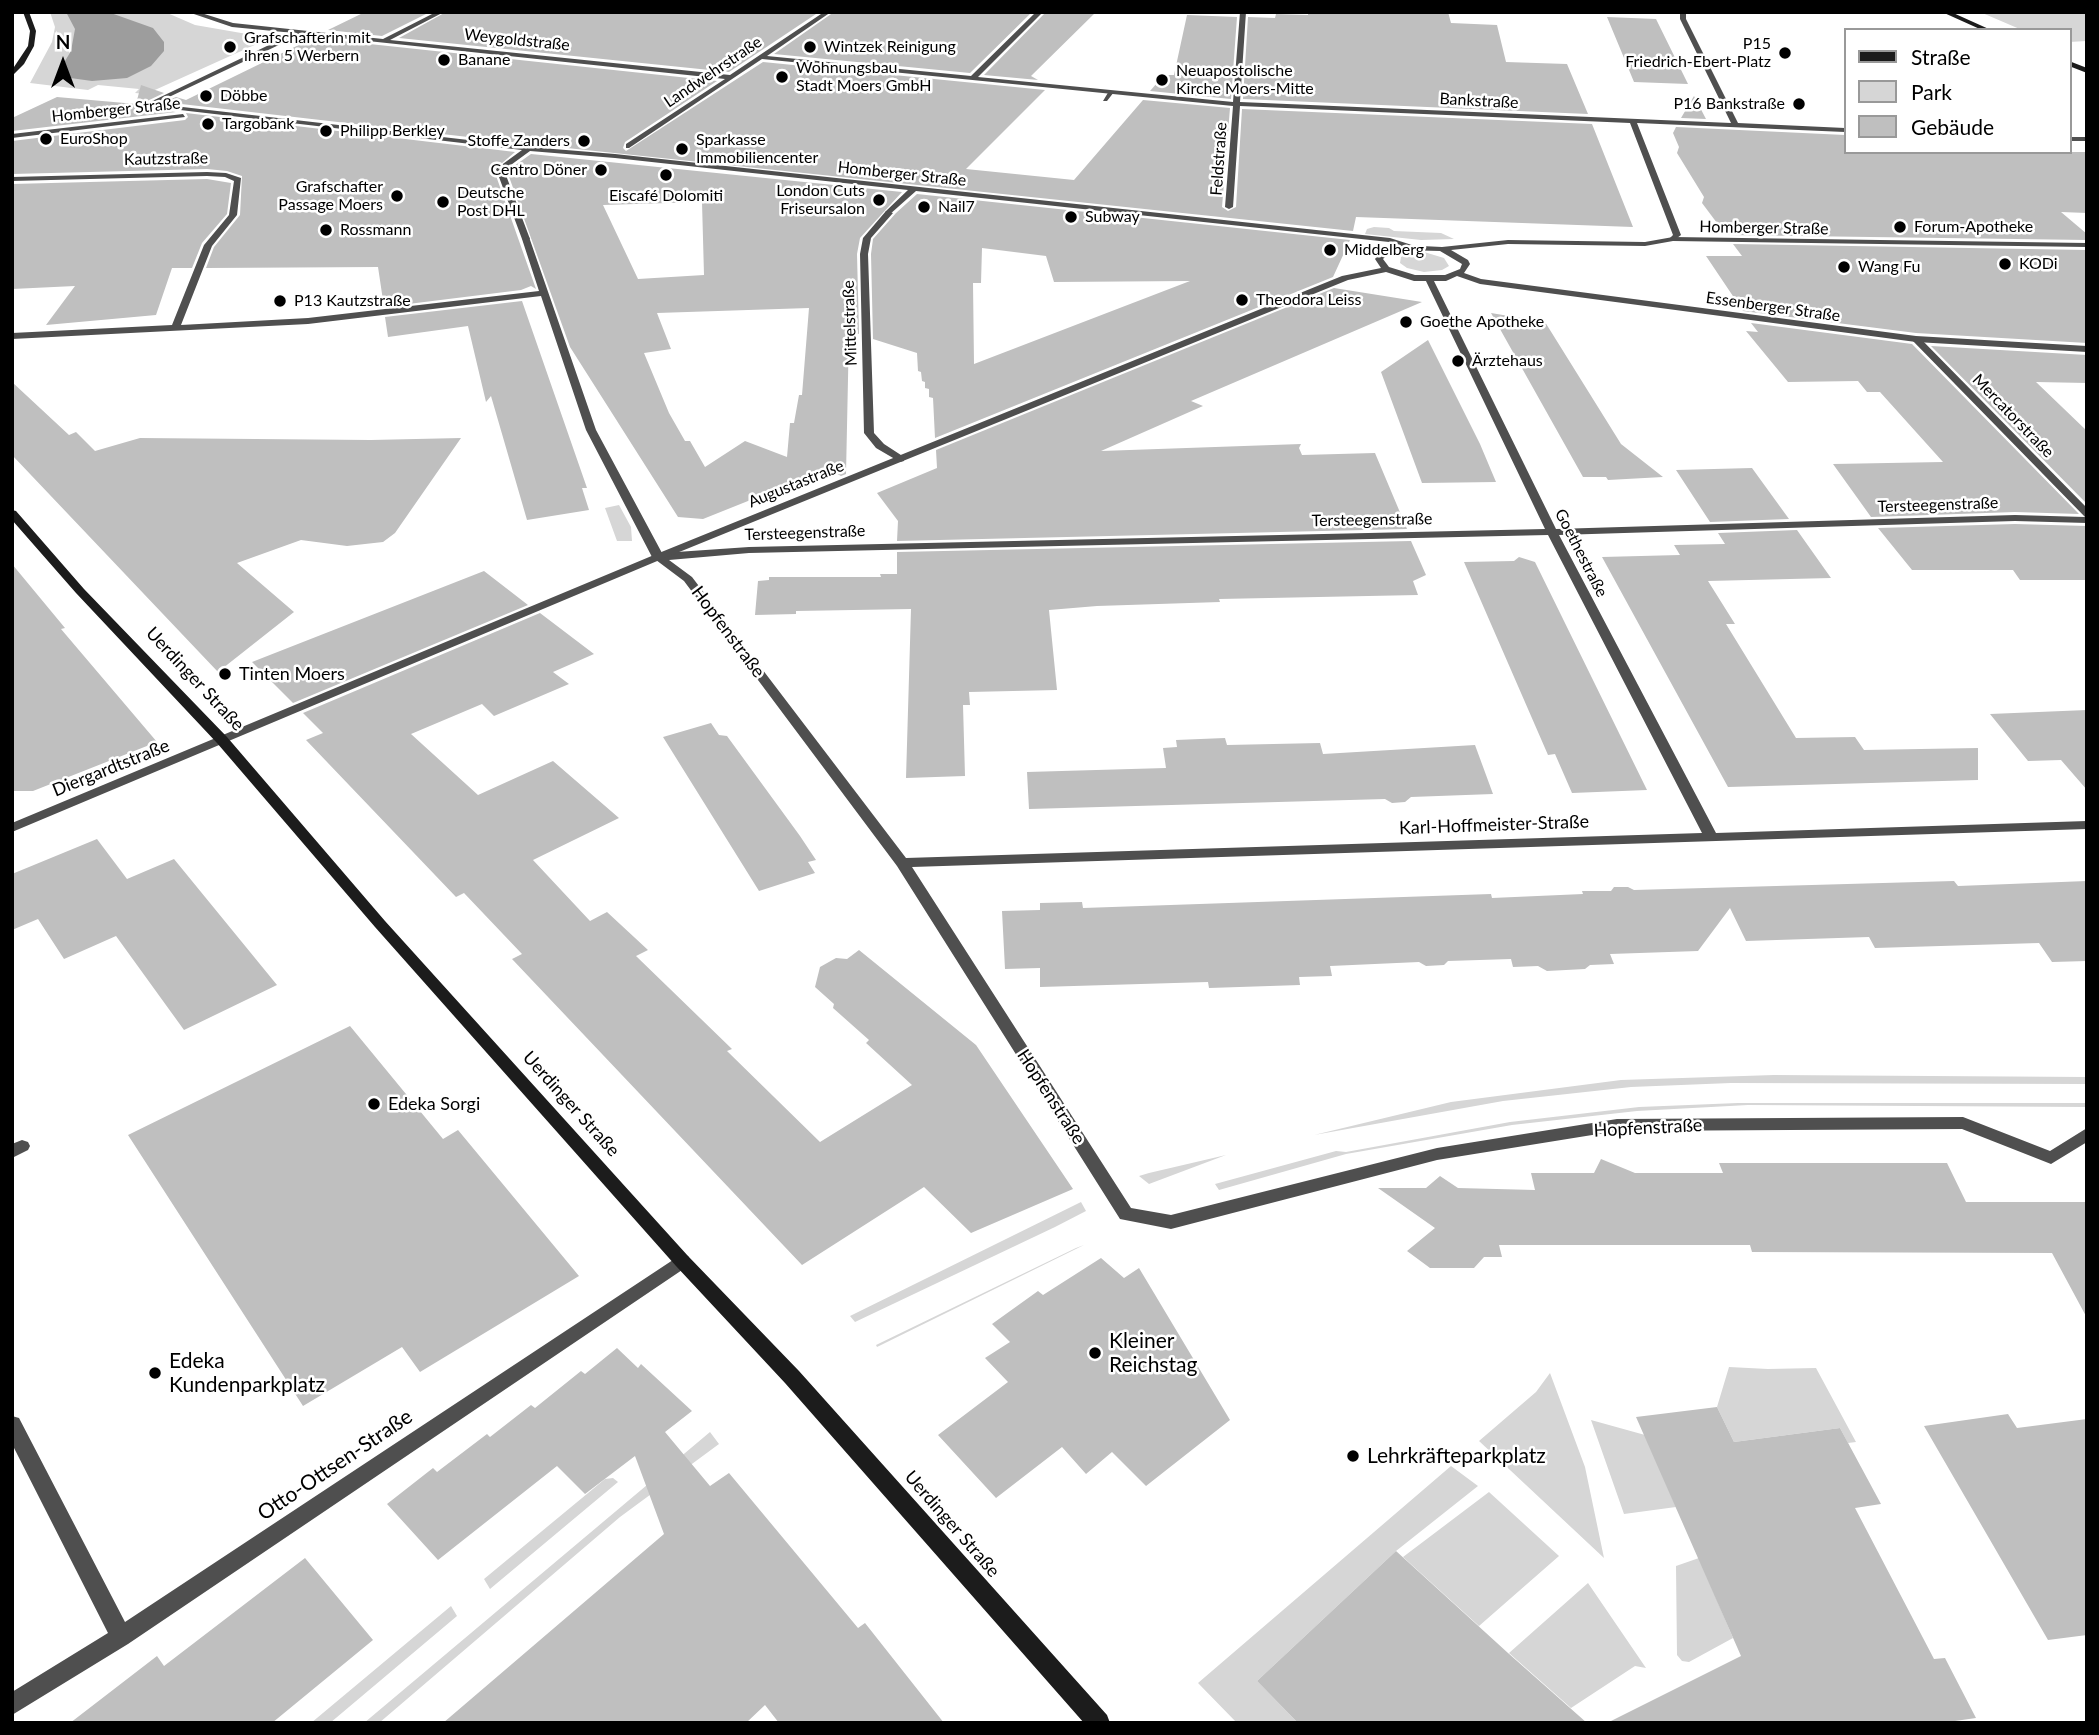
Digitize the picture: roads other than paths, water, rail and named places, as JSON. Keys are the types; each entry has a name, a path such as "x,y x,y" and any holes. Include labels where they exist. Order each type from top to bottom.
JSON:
{"main road":[{"path":"12,74 31,46 33,31 26,12"},
{"path":"1945,12 1983,28"},
{"path":"2071,64 2087,71"},
{"name":"Uerdinger Straße","path":"12,513 80,591 222,740 380,924 682,1261 792,1377 1099,1723"}],"street":[{"name":"Weygoldstraße","path":"191,12 226,24 729,77"},
{"path":"384,40 440,12"},
{"name":"Landwehrstraße","path":"615,156 828,12"},
{"path":"972,79 1040,12"},
{"name":"Feldstraße","path":"1225,222 1230,207 1243,12"},
{"path":"1683,12 1683,19 1736,126"},
{"name":"Homberger Straße","path":"301,33 148,105 529,149 1390,240 1410,246 1443,249 1508,242 1635,244 1673,239 2087,245"},
{"name":"Bankstraße","path":"759,57 1236,104 1843,130"},
{"path":"1105,100 1111,92"},
{"name":"Homberger Straße","path":"12,136 143,119 223,114"},
{"path":"1633,122 1677,235 1673,239"},
{"name":"Hopfenstraße","path":"529,149 500,169 591,430 658,556 688,579 902,863 1126,1214 1171,1222 1437,1154 1617,1125 1963,1123 2050,1158 2087,1134"},
{"name":"Kautzstraße","path":"12,179 207,174 226,175 238,180 233,215 208,245 175,329"},
{"name":"Mittelstraße","path":"900,459 880,446 869,433 864,254 867,238 913,190"},
{"path":"1410,246 1384,253 1380,259 1386,269 1399,275 1429,279 1459,274 1466,268 1464,260 1443,249"},
{"name":"Augustastraße","path":"222,740 658,556 1345,278 1386,269"},
{"name":"Essenberger Straße","path":"1459,274 1479,281 1916,339 2087,349"},
{"name":"Goethestraße","path":"1429,279 1552,532 1712,837"},
{"path":"12,336 339,318 545,293"},
{"name":"Mercatorstraße","path":"1916,339 2087,514"},
{"name":"Tersteegenstraße","path":"658,556 749,550 1552,532 2015,518 2087,520"},
{"name":"Diergardtstraße","path":"12,828 222,740"},
{"name":"Karl-Hoffmeister-Straße","path":"902,863 2087,825"},
{"name":"Otto-Ottsen-Straße","path":"12,1704 121,1637 682,1261"},
{"path":"12,1424 121,1637"}],"place":[{"name":"Grafschafterin mit ihren 5 Werbern","path":"230,47"},
{"name":"Wintzek Reinigung","path":"810,47"},
{"name":"P15 Friedrich-Ebert-Platz","path":"1785,53"},
{"name":"Banane","path":"444,60"},
{"name":"Wohnungsbau Stadt Moers GmbH","path":"782,77"},
{"name":"Neuapostolische Kirche Moers-Mitte","path":"1162,80"},
{"name":"Döbbe","path":"206,96"},
{"name":"P16 Bankstraße","path":"1799,104"},
{"name":"Targobank","path":"208,124"},
{"name":"Philipp Berkley","path":"326,131"},
{"name":"EuroShop","path":"46,139"},
{"name":"Stoffe Zanders","path":"584,141"},
{"name":"Sparkasse Immobiliencenter","path":"682,149"},
{"name":"Centro Döner","path":"601,170"},
{"name":"Eiscafé Dolomiti","path":"666,175"},
{"name":"Grafschafter Passage Moers","path":"397,196"},
{"name":"London Cuts Friseursalon","path":"879,200"},
{"name":"Deutsche Post DHL","path":"443,202"},
{"name":"Nail7","path":"924,207"},
{"name":"Subway","path":"1071,217"},
{"name":"Forum-Apotheke","path":"1900,227"},
{"name":"Rossmann","path":"326,230"},
{"name":"Middelberg","path":"1330,250"},
{"name":"KODi","path":"2005,264"},
{"name":"Wang Fu","path":"1844,267"},
{"name":"Theodora Leiss","path":"1242,300"},
{"name":"P13 Kautzstraße","path":"280,301"},
{"name":"Goethe Apotheke","path":"1406,322"},
{"name":"Ärztehaus","path":"1458,361"},
{"name":"Tinten Moers","path":"225,674"},
{"name":"Edeka Sorgi","path":"374,1104"},
{"name":"Kleiner Reichstag","path":"1095,1353"},
{"name":"Edeka Kundenparkplatz","path":"155,1373"},
{"name":"Lehrkräfteparkplatz","path":"1353,1456"}]}
